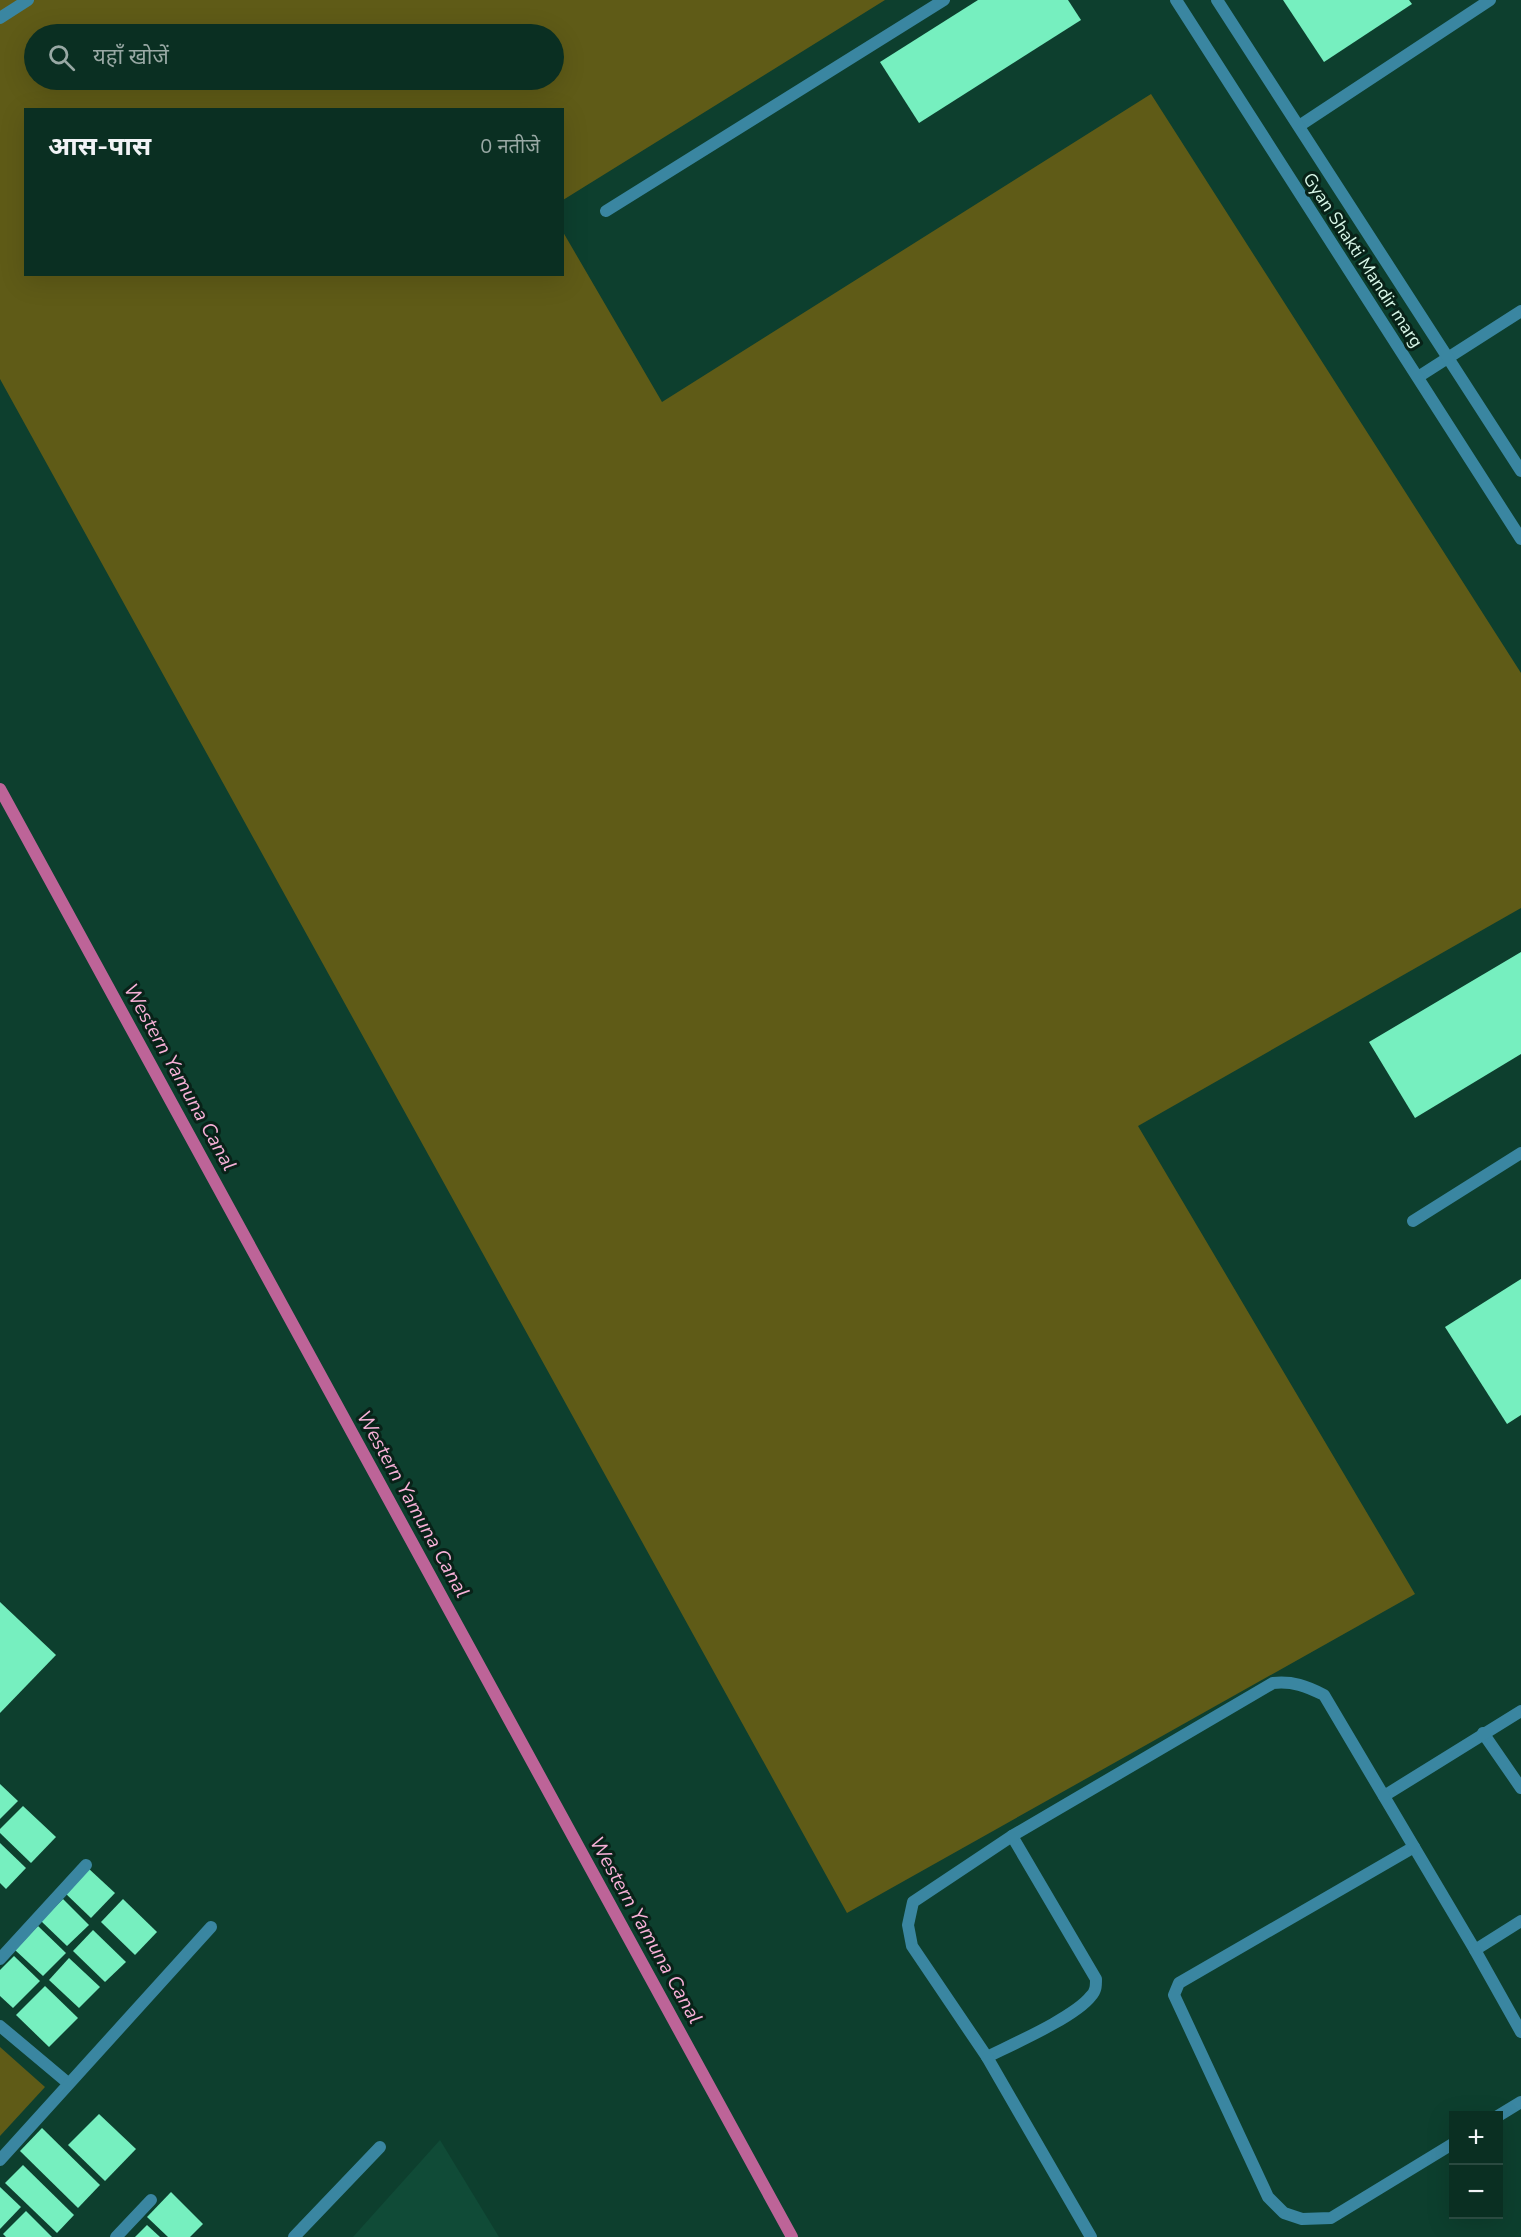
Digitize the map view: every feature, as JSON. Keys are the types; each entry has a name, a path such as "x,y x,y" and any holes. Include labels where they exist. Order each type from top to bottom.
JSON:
{"street":[{"path":"0,18 28,0"},
{"path":"606,211 944,0"},
{"name":"Gyan Shakti Mandir marg","path":"1176,0 1521,539"},
{"name":"Gyan Shakti Mandir marg","path":"1217,0 1521,471"},
{"path":"1299,126 1490,0"},
{"path":"1418,377 1521,310"},
{"path":"1413,1221 1521,1153"},
{"path":"1091,2237 987,2058 912,1946 908,1925 913,1902 1012,1836 1273,1683 1304,1684 1324,1695 1521,2032"},
{"path":"1384,1796 1521,1711"},
{"path":"1483,1733 1521,1788"},
{"path":"987,2058 1080,2008 1093,1995 1095,1989 1095,1979 1012,1836"},
{"path":"1414,1847 1179,1983 1174,1995 1268,2197 1284,2213 1302,2219 1332,2218 1449,2147"},
{"path":"0,1959 86,1865"},
{"path":"1475,1950 1521,1921"},
{"path":"0,2160 211,1927"},
{"path":"0,2026 68,2083"},
{"path":"1503,2113 1521,2102"},
{"path":"294,2237 380,2147"},
{"path":"116,2237 151,2200"}],"shaded area":[{"path":"0,0 885,0 564,199 564,108 24,108 24,276 564,276 564,234 662,402 1151,94 1521,673 1521,908 1138,1126 1415,1594 847,1913 0,379"},
{"path":"0,2047 45,2087 0,2136"},
{"path":"440,2140 499,2237 353,2237"}],"building":[{"path":"978,0 1068,0 1081,20 919,123 880,62"},
{"path":"1283,0 1409,0 1412,4 1324,62"},
{"path":"1521,952 1521,1054 1415,1118 1369,1042"},
{"path":"1521,1279 1521,1415 1507,1424 1445,1327"},
{"path":"0,1602 56,1655 0,1713"},
{"path":"0,1784 18,1801 0,1819"},
{"path":"23,1806 56,1837 31,1863 0,1833 0,1829"},
{"path":"0,1843 26,1868 6,1889 0,1883"},
{"path":"88,1868 115,1893 91,1918 64,1892"},
{"path":"63,1899 89,1925 67,1946 41,1921"},
{"path":"123,1899 157,1932 135,1955 101,1922"},
{"path":"38,1926 66,1953 43,1976 15,1950"},
{"path":"93,1930 126,1962 105,1982 73,1951"},
{"path":"14,1956 40,1981 13,2008 0,1996 0,1970"},
{"path":"69,1958 100,1987 79,2008 49,1980"},
{"path":"45,1986 78,2018 49,2047 16,2015"},
{"path":"99,2114 136,2149 105,2181 68,2145"},
{"path":"42,2128 100,2185 78,2208 20,2151"},
{"path":"23,2165 74,2215 57,2233 5,2183"},
{"path":"0,2187 21,2207 0,2229"},
{"path":"171,2192 203,2224 190,2237 168,2237 147,2217"},
{"path":"26,2211 52,2237 6,2237 3,2234"},
{"path":"147,2225 160,2237 135,2237"}],"waterway":[{"name":"Western Yamuna Canal","path":"0,789 792,2237"}]}
